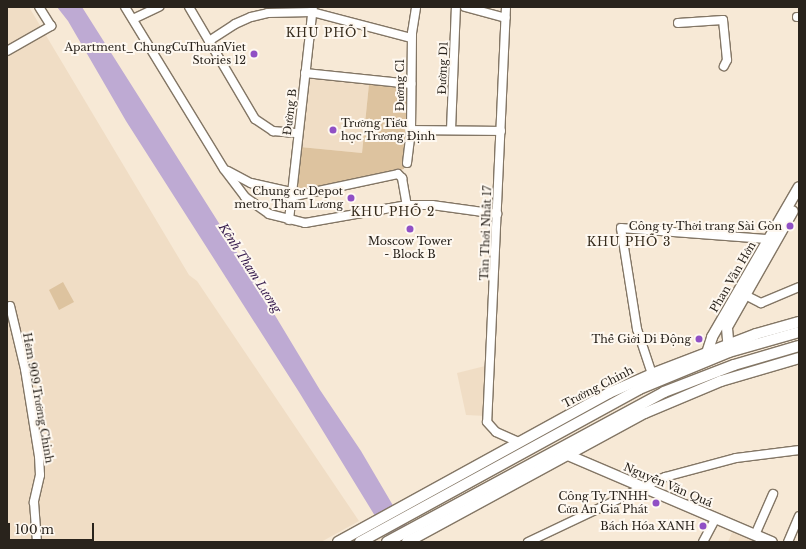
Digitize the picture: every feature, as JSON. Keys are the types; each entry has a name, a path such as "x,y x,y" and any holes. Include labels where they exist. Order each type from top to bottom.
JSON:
{"main road":[{"name":"Phan Văn Hớn","path":"706,357 712,337 769,238 798,195"},
{"name":"Phan Văn Hớn","path":"738,375 728,349 727,327 798,195"},
{"name":"Trường Chinh","path":"364,536 419,498 609,393 653,378 799,322"},
{"name":"Trường Chinh","path":"728,349 799,332"},
{"path":"407,542 431,523 556,450 664,392 734,365 799,346"},
{"path":"706,357 715,383"},
{"path":"387,542 431,523 568,455 589,442 645,413 715,383 799,358"},
{"name":"Trường Chinh","path":"364,536 424,508 653,378"},
{"path":"589,442 588,454 591,464"},
{"name":"Nguyễn Văn Quá","path":"556,450 772,542"},
{"path":"338,542 364,536"}],"street":[{"path":"7,51 51,26 39,7"},
{"path":"125,7 224,169 245,197 269,214 305,223 407,205 432,205 497,214"},
{"path":"133,19 159,7"},
{"path":"189,7 256,119 273,131 298,133"},
{"name":"Đường C1","path":"407,163 411,130 411,38 416,7"},
{"name":"Đường D1","path":"451,130 456,7"},
{"path":"465,7 506,18"},
{"name":"Tân Thới Nhất 17","path":"506,7 487,422 496,432 518,442"},
{"path":"210,41 235,24 251,17 268,13 313,9 411,38"},
{"name":"Đường B","path":"289,220 313,9"},
{"path":"678,23 723,20 727,60 724,66"},
{"path":"305,73 411,84"},
{"path":"411,130 501,131"},
{"path":"224,169 251,183 291,194 398,174 402,178 407,205"},
{"path":"653,378 637,329 621,228 769,238"},
{"path":"745,295 761,303 799,287"},
{"name":"Hẻm 909 Trường Chinh","path":"10,306 25,369 39,456 40,475 34,502 37,542"},
{"path":"528,542 642,487 698,466 736,458 799,450"},
{"path":"755,535 772,494"},
{"path":"788,542 799,516"},
{"path":"703,542 716,518"}],"shaded area":[{"path":"7,7 29,7 189,275 197,281 359,521 321,542 7,542"},
{"name":"Kênh Tham Lương","path":"57,7 82,7 229,239 320,390 361,451 398,514 420,542 391,542 299,392 126,121 68,21"},
{"name":"Trường Tiểu học Trương Định","path":"308,78 369,84 362,153 300,147"},
{"path":"369,84 407,89 404,169 293,194 300,147 362,153"},
{"path":"63,282 74,302 59,310 49,290"},
{"path":"489,365 486,416 466,415 457,373"},
{"path":"733,530 759,542 728,542"}],"place":[{"name":"Apartment_ChungCuThuanViet Stories 12","path":"254,54"},
{"name":"Trường Tiểu học Trương Định","path":"333,130"},
{"name":"Chung cư Depot metro Tham Lương","path":"351,198"},
{"name":"Công ty Thời trang Sài Gòn","path":"790,226"},
{"name":"Moscow Tower - Block B","path":"410,229"},
{"name":"Thế Giới Di Động","path":"699,339"},
{"name":"Công Ty TNHH Cửa An Gia Phát","path":"656,503"},
{"name":"Bách Hóa XANH","path":"703,526"}],"district":[{"name":"KHU PHỐ 1","path":"327,33"},
{"name":"KHU PHỐ 2","path":"393,212"},
{"name":"KHU PHỐ 3","path":"629,242"}]}
